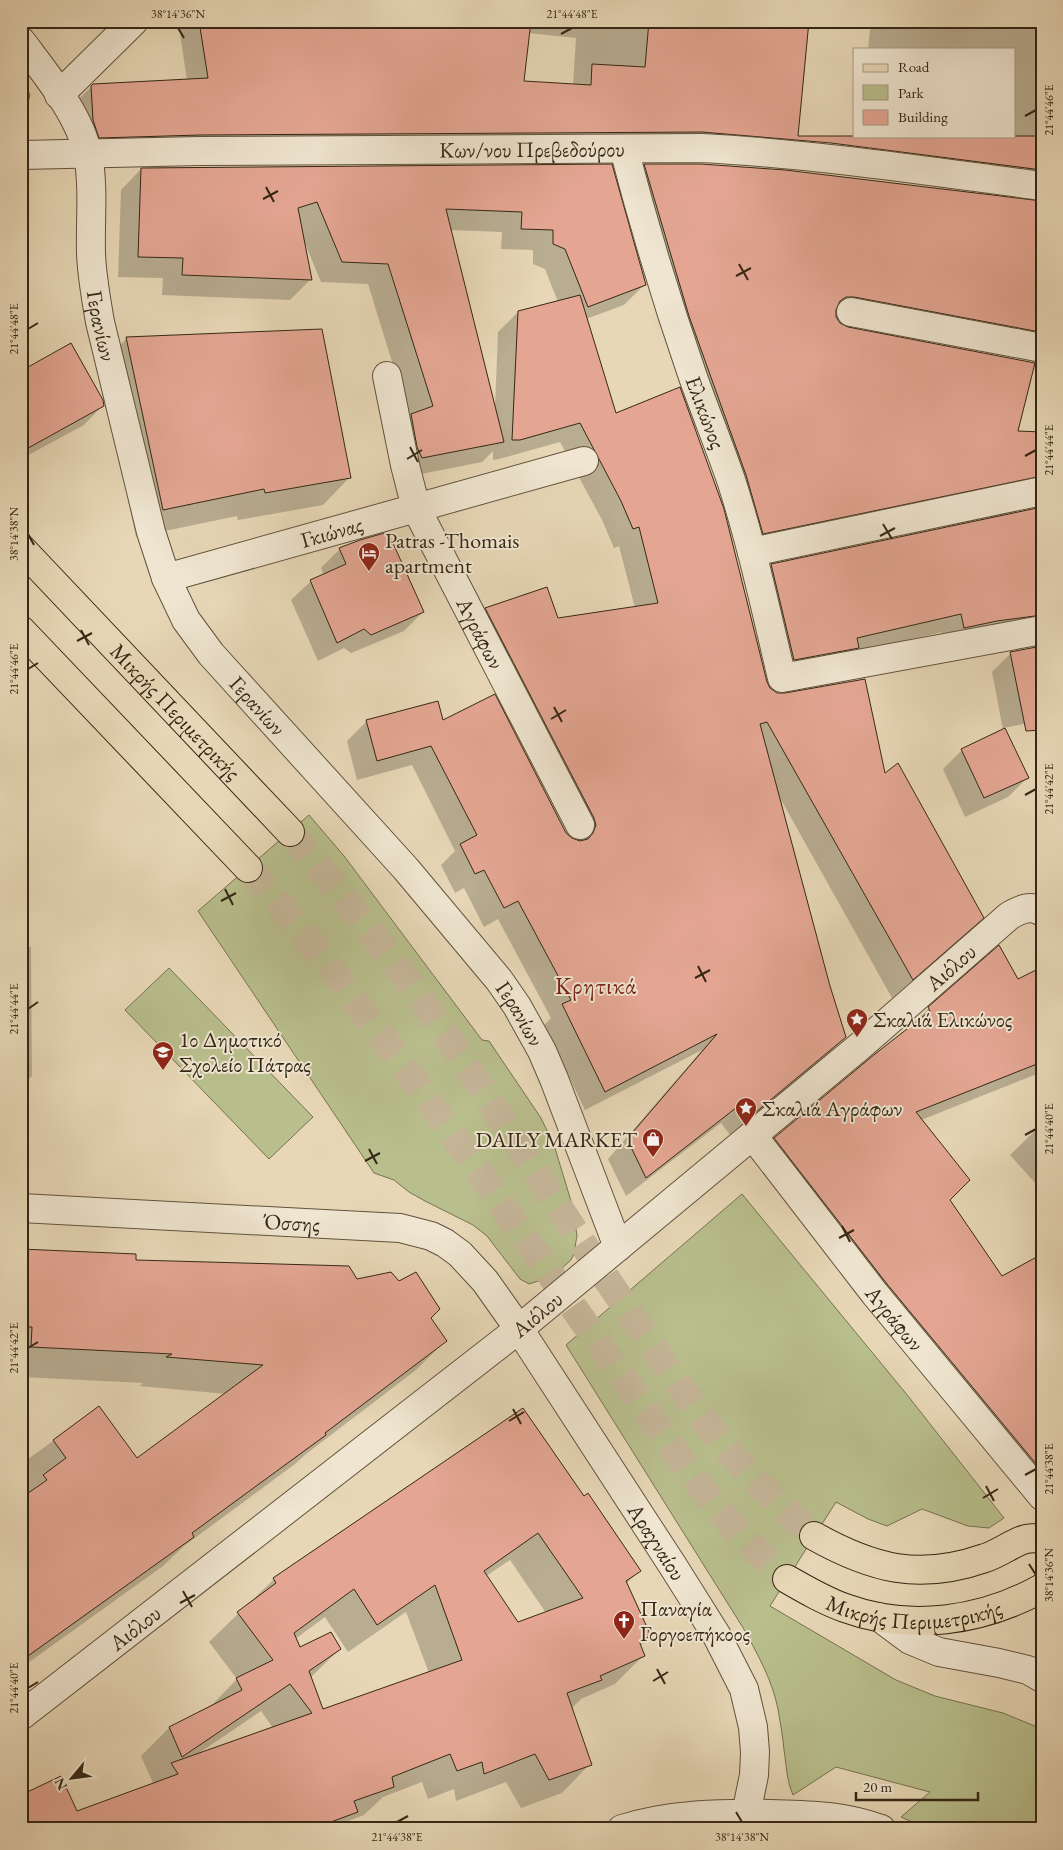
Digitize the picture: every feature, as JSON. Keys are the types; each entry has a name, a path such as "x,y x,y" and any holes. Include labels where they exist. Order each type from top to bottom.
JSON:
{"main road":[{"name":"Μικρής Περιμετρικής","path":"21,548 290,832"},
{"path":"21,630 248,868"},
{"name":"Μικρής Περιμετρικής","path":"814,1536 842,1552 872,1564 904,1569 936,1570 967,1565 998,1554 1026,1539 1042,1538"},
{"name":"Μικρής Περιμετρικής","path":"787,1579 816,1596 846,1609 879,1617 916,1621 952,1619 988,1612 1042,1588"}],"street":[{"path":"59,94 134,21"},
{"name":"Γερανίων","path":"21,41 74,117 88,154 92,202 91,254 100,322 151,532 166,578 186,620 211,654 406,869 472,946 508,993 530,1028 551,1072 618,1247"},
{"name":"Κων/νου Πρεβεδούρου","path":"21,156 200,151 701,148 874,163 1042,186"},
{"name":"Ελικώνος","path":"624,149 663,284 693,376 730,479 752,552 782,678 1042,630"},
{"path":"851,312 1042,348"},
{"name":"Αγράφων","path":"387,376 405,465 416,508 580,825"},
{"name":"Γκιώνας","path":"166,578 584,460"},
{"path":"752,552 1042,491"},
{"name":"Αιόλου","path":"21,1716 519,1329 859,1047 1009,916 1028,908 1038,909 1042,912"},
{"name":"Αγράφων","path":"752,1136 875,1294 1042,1496"},
{"name":"Όσσης","path":"21,1208 374,1225 415,1230 445,1243 460,1254 485,1282 519,1329"},
{"name":"Αραχναίου","path":"519,1329 717,1636 744,1689 753,1727 755,1752 754,1775 745,1821"},
{"path":"879,1617 910,1640 939,1652 999,1662 1028,1670 1042,1678"},
{"path":"622,1829 667,1818 702,1814 745,1821 804,1814 838,1817 880,1829"}],"green space":[{"path":"21,82 30,94 25,117 21,117"},
{"path":"309,815 344,856 482,1040 489,1041 541,1118 554,1145 571,1201 577,1235 574,1254 571,1260 560,1270 544,1279 529,1284 520,1279 487,1236 473,1225 409,1192 394,1180 374,1173 198,911"},
{"path":"169,968 313,1117 269,1159 125,1010"},
{"path":"742,1194 908,1396 1004,1518 989,1528 968,1526 922,1509 887,1526 868,1519 836,1502 770,1606 896,1680 935,1696 1003,1713 1042,1729 1042,1829 927,1829 901,1817 930,1792 836,1767 793,1795 788,1778 778,1709 769,1678 760,1659 745,1631 566,1345"}],"building":[{"path":"199,21 531,21 524,81 591,85 592,64 645,67 649,21 809,21 798,136 1016,138 1016,136 1042,136 1042,170 831,143 702,132 200,135 99,138 93,120 91,86 93,84 208,78"},
{"path":"612,164 646,285 588,307 565,249 553,244 553,230 521,229 522,212 446,209 504,442 422,458 417,447 411,414 433,406 388,264 342,262 317,202 298,208 312,280 182,275 183,258 138,257 141,168"},
{"path":"644,164 701,164 785,170 1042,201 1042,322 1040,332 854,297 846,297 840,301 836,310 836,317 840,323 848,327 1035,363 1018,431 1042,432 1042,476 763,534 746,475 689,316"},
{"path":"580,295 616,413 680,387 724,509 770,688 777,693 785,693 865,679 885,773 898,763 984,918 913,980 767,722 760,724 830,986 846,1037 750,1117 741,1104 646,1178 627,1139 717,1034 605,1092 562,1004 571,1000 518,901 504,908 484,870 475,874 460,844 477,835 431,746 377,761 366,720 438,701 443,720 495,694 566,833 580,841 588,839 593,833 596,825 594,818 485,608 547,587 558,618 658,603 639,527 633,529 621,501 580,423 520,440 512,440 518,311"},
{"path":"322,329 351,478 265,493 264,489 163,510 126,337"},
{"path":"71,343 103,400 104,406 21,452 21,371"},
{"path":"1042,507 1042,615 964,628 961,614 857,638 859,648 794,660 771,564"},
{"path":"388,532 424,612 371,635 364,629 337,643 310,580 346,564 339,548"},
{"path":"1042,646 1042,730 1026,731 1010,652"},
{"path":"1005,728 1029,778 984,798 961,749"},
{"path":"999,945 1018,979 1042,967 1042,1062 916,1112 970,1180 950,1200 1002,1276 1042,1254 1042,1471 887,1284 774,1138 930,1011 928,1007"},
{"path":"21,1249 136,1254 136,1260 349,1266 357,1279 391,1272 399,1281 416,1272 440,1309 431,1318 447,1341 325,1433 326,1435 192,1533 194,1537 21,1661 21,1498 47,1480 43,1475 66,1458 53,1440 99,1406 137,1458 263,1365 166,1357 172,1354 31,1347 32,1327 21,1327"},
{"path":"523,1408 584,1496 588,1493 641,1571 626,1581 651,1636 639,1641 645,1656 600,1676 602,1680 567,1693 592,1765 549,1780 535,1754 484,1774 482,1762 457,1771 450,1754 392,1777 394,1787 354,1801 358,1812 312,1829 21,1829 21,1795 61,1776 77,1811 178,1774 171,1763 312,1713 290,1684 182,1757 169,1727 242,1690 236,1678 273,1660 237,1612 276,1583 273,1578","holes":["538,1533 583,1598 518,1622 484,1571","435,1585 462,1660 323,1709 309,1671 341,1649 331,1632 300,1647 294,1633 354,1589 377,1625"]}],"tunnel":[{"path":"290,832 361,919 429,1010 596,1263 697,1411 744,1468 814,1536"},
{"path":"248,868 342,982 402,1064 692,1475 737,1530 787,1579"}],"place":[{"name":"Patras -Thomais apartment","path":"369,572"},
{"name":"Σκαλιά Ελικώνος","path":"857,1038"},
{"name":"1ο Δημοτικό Σχολείο Πάτρας","path":"163,1071"},
{"name":"Σκαλιά Αγράφων","path":"746,1127"},
{"name":"DAILY MARKET","path":"653,1158"},
{"name":"Παναγία Γοργοεπήκοος","path":"624,1640"}],"district":[{"name":"Κρητικά","path":"596,985"}]}
